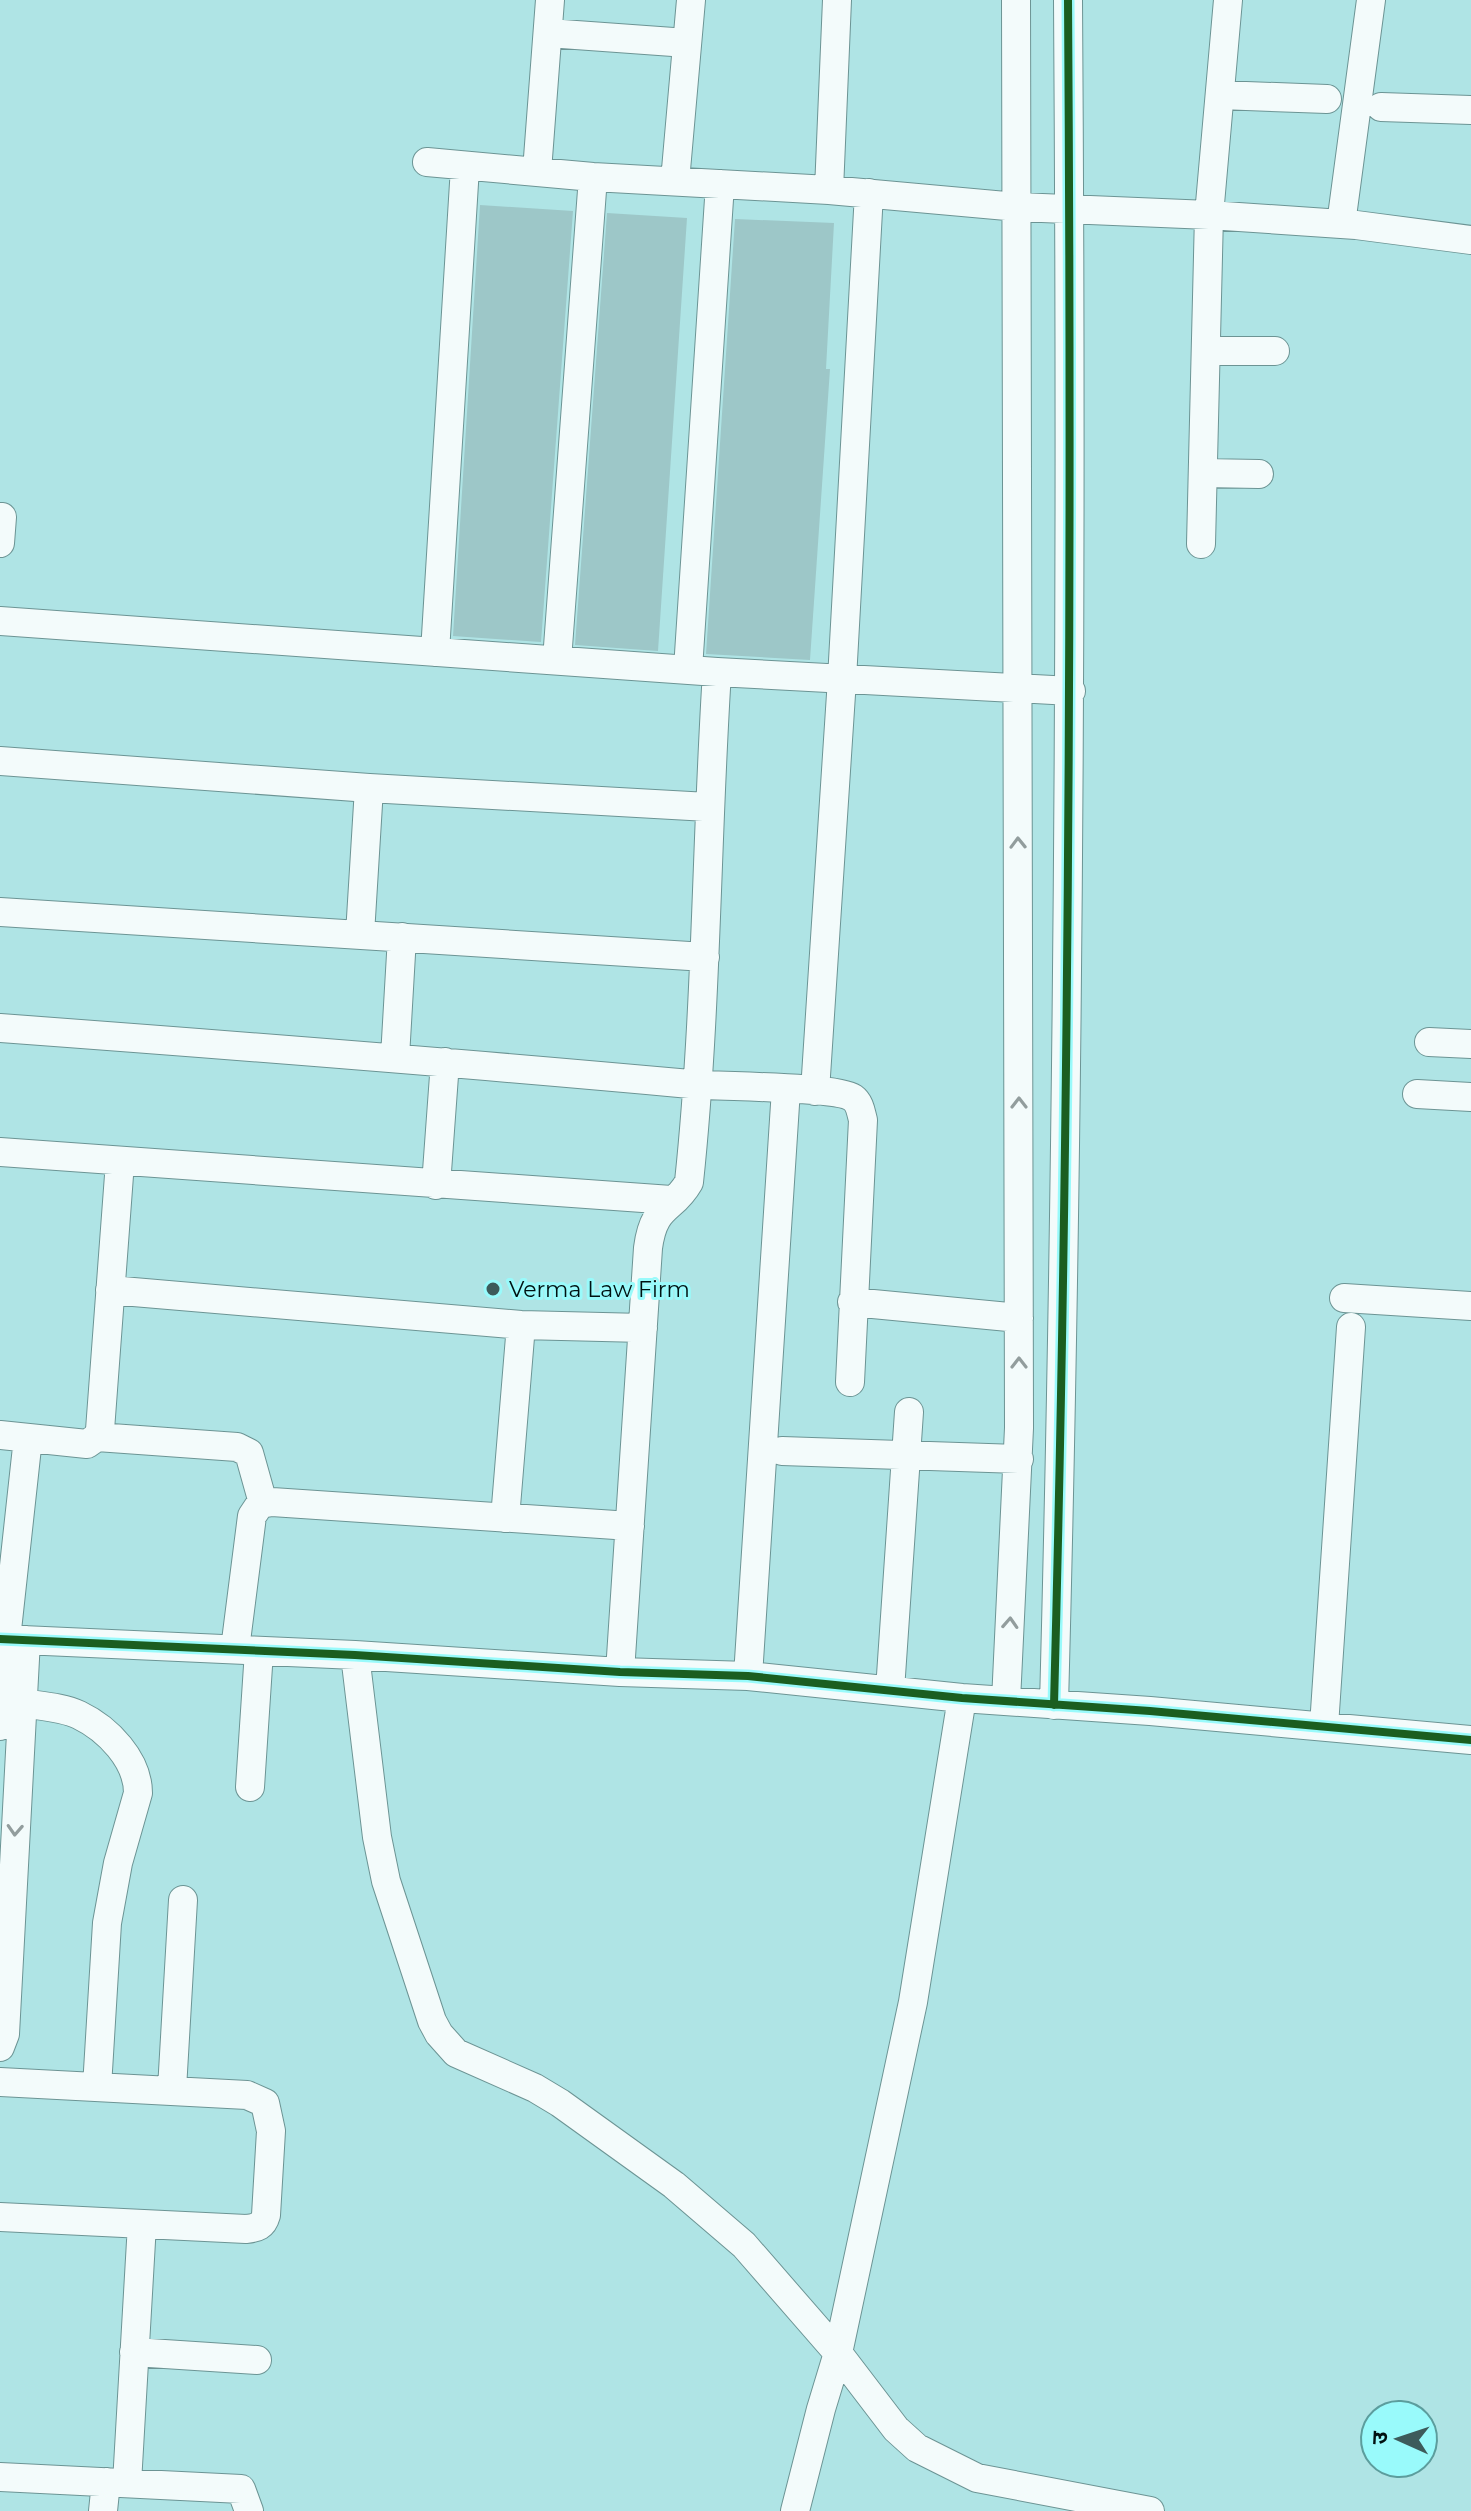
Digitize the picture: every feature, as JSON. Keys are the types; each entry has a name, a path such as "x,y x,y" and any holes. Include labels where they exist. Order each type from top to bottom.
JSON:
{"street":[{"path":"537,171 550,0"},
{"path":"675,181 691,0"},
{"path":"829,190 837,0"},
{"path":"1006,1701 1019,1459 1016,0"},
{"path":"1054,1705 1068,1106 1071,691 1068,0"},
{"path":"1201,544 1209,215 1228,0"},
{"path":"1341,224 1371,0"},
{"path":"548,33 687,43"},
{"path":"1220,95 1327,99"},
{"path":"1381,107 1471,110"},
{"path":"427,162 593,177 869,193 1018,207 1341,224 1471,240"},
{"path":"435,652 465,167"},
{"path":"557,660 593,177"},
{"path":"688,669 720,184"},
{"path":"815,1091 869,193"},
{"path":"1206,351 1275,351"},
{"path":"1203,473 1259,474"},
{"path":"0,621 717,672 1071,691"},
{"path":"620,1672 650,1232 660,1212 681,1194 689,1182 699,1085 708,807 717,672"},
{"path":"0,761 369,788 708,807"},
{"path":"360,934 369,788"},
{"path":"0,912 705,957"},
{"path":"395,1057 402,937"},
{"path":"0,1028 395,1057 699,1085 815,1091 852,1097 858,1103 863,1120 850,1382"},
{"path":"1429,1042 1471,1044"},
{"path":"436,1185 445,1062"},
{"path":"748,1676 786,1089"},
{"path":"1417,1094 1471,1097"},
{"path":"0,1152 671,1200"},
{"path":"0,1726 11,1639 14,1437 87,1444 97,1437 100,1430 120,1162"},
{"path":"110,1290 521,1325 643,1328"},
{"path":"1344,1298 1471,1306"},
{"path":"852,1302 1019,1318"},
{"path":"505,1518 521,1325"},
{"path":"1324,1726 1351,1327"},
{"path":"890,1690 909,1412"},
{"path":"97,1437 237,1447 249,1453 263,1503"},
{"path":"782,1451 1019,1459"},
{"path":"263,1503 630,1526"},
{"path":"250,1787 247,1650 252,1516 263,1503"},
{"path":"11,1639 355,1655 620,1672 748,1676 962,1698 1471,1740"},
{"path":"0,2047 5,2034 9,1771 22,1703 11,1639"},
{"path":"355,1655 377,1837 386,1881 426,2005 439,2034 456,2053 535,2088 560,2103 674,2185 744,2245 838,2353 896,2429 917,2448 977,2478 1150,2511"},
{"path":"795,2511 838,2353 913,2002 962,1698"},
{"path":"22,1703 77,1714 96,1726 121,1748 138,1782 107,1923 97,2087"},
{"path":"172,2089 183,1900"},
{"path":"0,2082 247,2095 265,2103 271,2131 266,2215 257,2228 0,2217"},
{"path":"103,2511 116,2482 134,2352 142,2224"},
{"path":"134,2352 257,2360"},
{"path":"0,2477 241,2489 249,2511"}],"building":[{"path":"480,205 573,211 541,642 453,636"},
{"path":"607,213 687,218 658,651 575,645"},
{"path":"735,219 834,223 826,369 830,369 810,660 706,654"}],"cycle path":[{"path":"1054,1705 1068,852 1068,0"},
{"path":"0,1639 748,1676 962,1698 1150,1711 1471,1740"}],"place":[{"name":"Verma Law Firm","path":"493,1289"}]}
